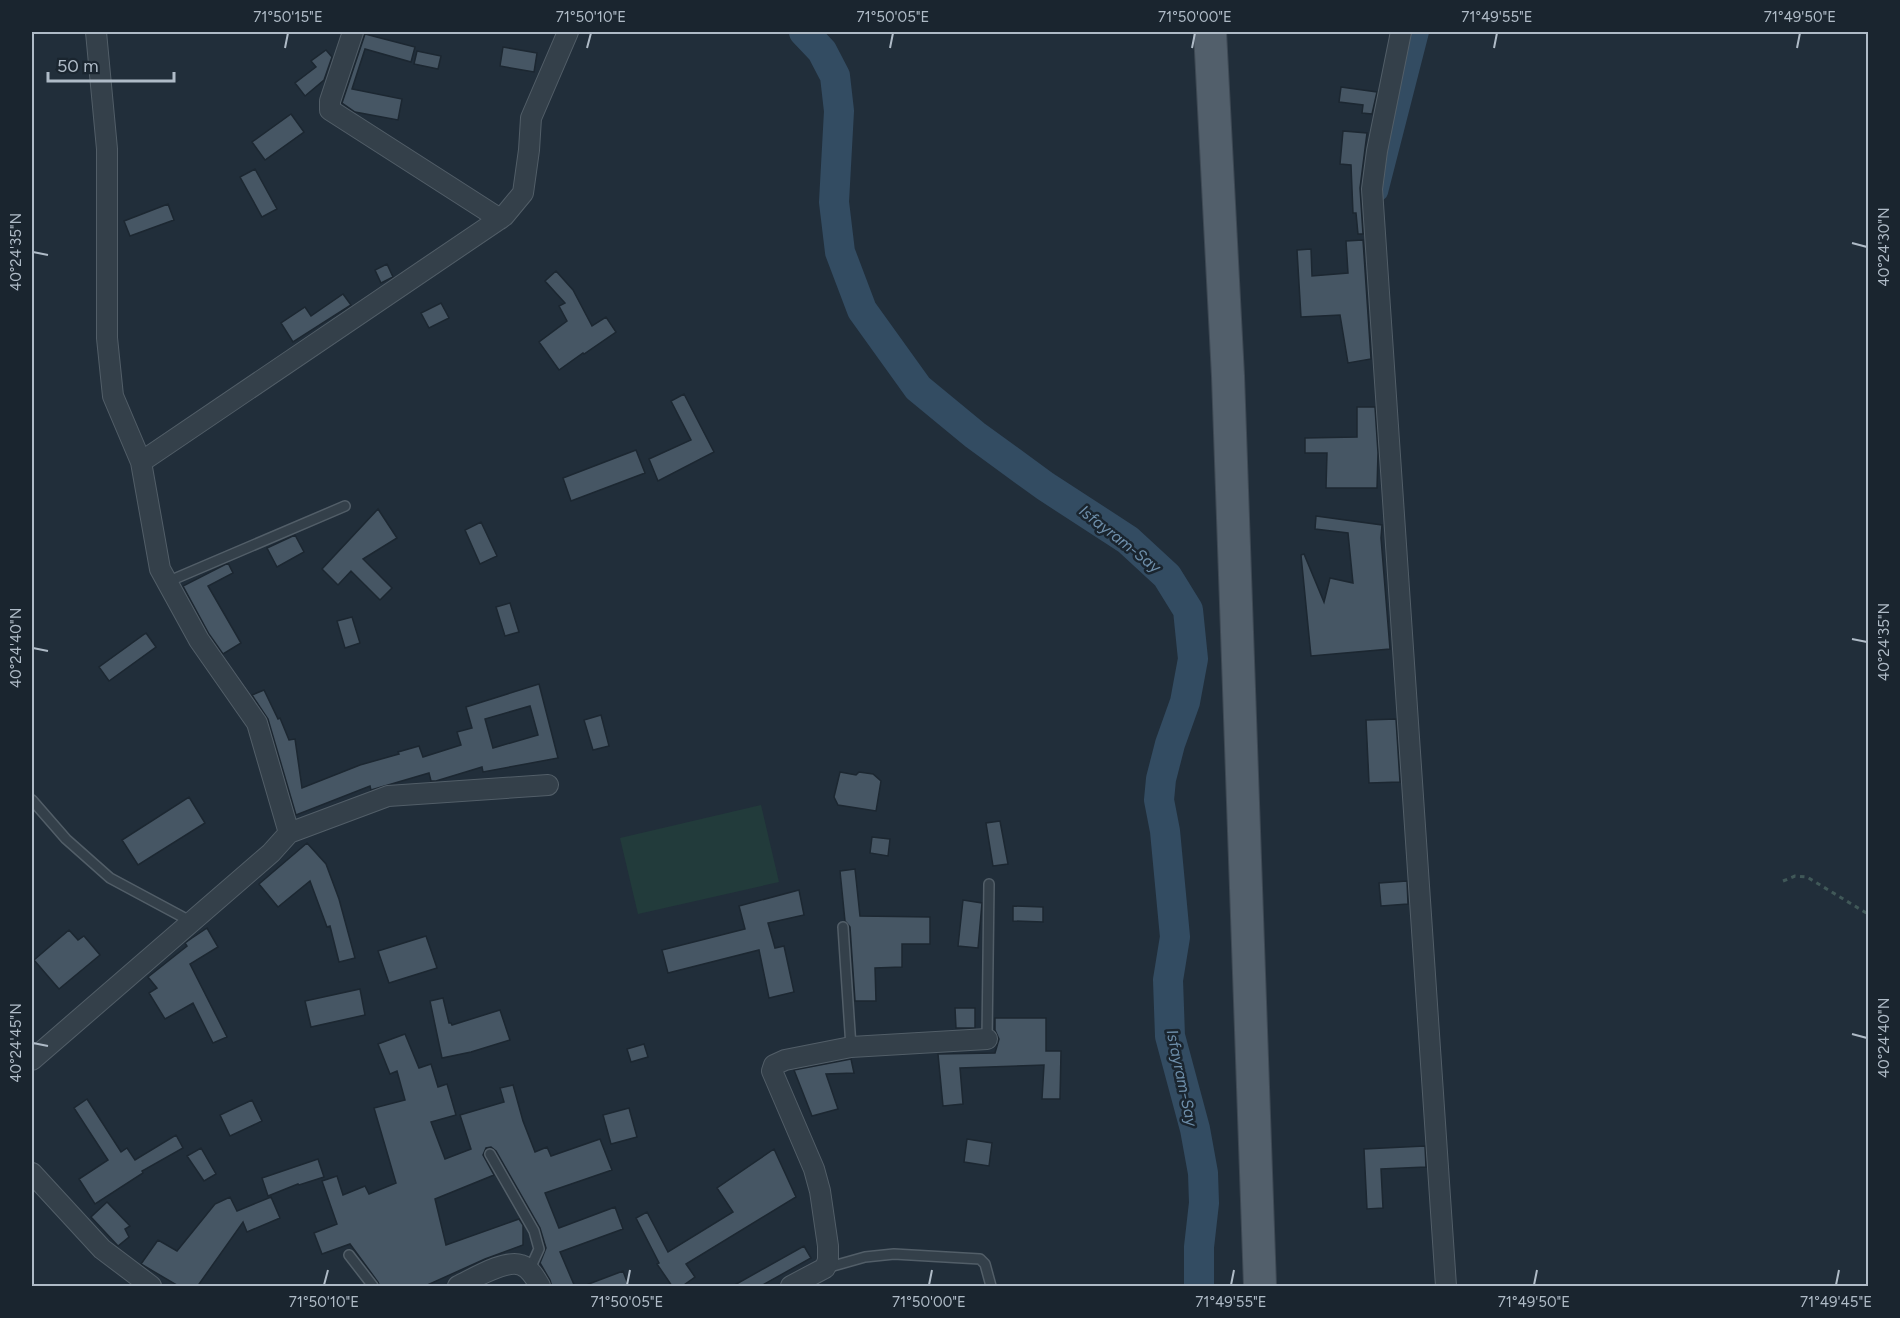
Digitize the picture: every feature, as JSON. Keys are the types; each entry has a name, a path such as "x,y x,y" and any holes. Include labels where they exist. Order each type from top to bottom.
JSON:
{"main road":[{"path":"1210,32 1228,376 1260,1287"}],"street":[{"path":"96,32 106,149 107,338 113,396 141,462 160,569 199,640 256,723 289,833"},
{"path":"353,32 330,101 330,110 500,219"},
{"path":"141,462 500,219 523,193 531,118 568,32"},
{"path":"1401,32 1377,151 1372,189 1446,1287"},
{"path":"32,1060 272,853 289,833 388,796 548,785"},
{"path":"791,1287 825,1268 828,1253 820,1191 814,1169 772,1071 774,1065 785,1060 851,1047 987,1039"},
{"path":"32,1173 102,1249 151,1287"},
{"path":"458,1287 504,1264 522,1265 534,1279"}],"lane":[{"path":"167,582 345,506"},
{"path":"32,800 66,839 110,878 192,922"},
{"path":"987,1039 989,884"},
{"path":"843,927 851,1047"},
{"path":"490,1154 534,1231 539,1249 534,1279"},
{"path":"825,1268 866,1257 894,1254 980,1258 985,1264 991,1287"},
{"path":"349,1255 373,1287"}],"path":[{"path":"1783,881 1795,876 1808,877 1869,914"}],"green space":[{"path":"761,805 779,882 638,914 620,838"}],"building":[{"path":"365,34 415,47 411,62 365,49 352,89 402,99 398,120 355,112 342,103"},
{"path":"503,47 537,53 534,72 500,66"},
{"path":"326,50 332,57 324,80 305,96 295,83 316,67 311,61"},
{"path":"417,51 441,56 438,69 414,64"},
{"path":"1341,87 1377,92 1372,114 1362,113 1363,105 1339,102"},
{"path":"291,114 304,132 265,160 252,142"},
{"path":"1343,131 1367,133 1360,188 1363,234 1358,234 1356,213 1353,213 1351,165 1340,164"},
{"path":"255,169 277,209 262,217 240,177"},
{"path":"168,204 174,220 130,236 124,221"},
{"path":"1363,240 1371,359 1348,363 1340,315 1301,317 1297,250 1311,249 1312,276 1348,273 1346,241"},
{"path":"387,264 393,277 381,283 375,270"},
{"path":"556,271 573,290 592,326 606,317 616,332 559,370 539,342 567,321 559,306 565,303 545,281"},
{"path":"343,294 351,305 293,342 281,323 305,307 311,316"},
{"path":"441,303 449,318 429,328 421,313"},
{"path":"684,394 714,452 658,481 649,459 691,440 671,401"},
{"path":"1357,407 1375,407 1378,453 1377,488 1326,488 1327,453 1305,453 1305,438 1357,437"},
{"path":"636,450 645,473 571,501 563,478"},
{"path":"378,509 397,538 363,559 392,588 380,600 351,571 338,585 322,569"},
{"path":"1316,516 1382,525 1381,538 1390,649 1311,656 1301,555 1304,554 1324,602 1330,578 1353,583 1348,533 1315,529"},
{"path":"481,522 497,556 480,564 465,530"},
{"path":"295,535 304,552 277,567 267,548"},
{"path":"228,563 233,573 208,586 241,643 223,654 209,634 183,586"},
{"path":"510,603 519,632 505,636 496,607"},
{"path":"352,617 360,643 345,648 337,621"},
{"path":"146,633 156,647 109,681 99,667"},
{"path":"539,684 558,758 483,772 482,767 436,781 431,781 429,773 371,790 370,786 296,815 268,719 252,695 264,690 289,740 295,739 302,788 360,765 419,746 423,757 461,745 457,732 472,728 466,707","holes":["530,706 538,735 493,748 485,719"]},
{"path":"601,715 609,746 593,750 584,720"},
{"path":"1396,719 1400,782 1369,783 1366,720"},
{"path":"840,772 856,775 859,772 873,774 881,781 876,811 838,805 834,797"},
{"path":"189,797 205,823 138,865 122,840"},
{"path":"1000,821 1008,864 993,866 986,823"},
{"path":"872,837 890,839 888,856 870,853"},
{"path":"307,843 326,864 339,899 355,958 339,962 330,926 327,927 310,881 278,907 259,884"},
{"path":"855,869 860,916 930,917 930,944 902,944 902,967 875,968 876,1001 855,1001 850,927 845,921 840,871"},
{"path":"1407,881 1408,904 1381,906 1379,883"},
{"path":"799,890 804,915 768,923 775,948 784,946 794,992 769,998 759,950 668,973 662,950 745,929 739,906"},
{"path":"963,900 982,903 978,948 958,946"},
{"path":"1013,906 1043,907 1043,922 1013,921"},
{"path":"207,928 218,947 190,964 227,1037 213,1043 193,1003 165,1019 149,993 157,988 148,977 187,946 185,943"},
{"path":"69,930 78,940 84,936 100,955 59,989 34,960"},
{"path":"426,936 437,968 389,983 378,951"},
{"path":"360,989 365,1015 311,1027 305,1001"},
{"path":"443,998 449,1023 452,1025 500,1010 510,1040 442,1058 430,1001"},
{"path":"955,1008 975,1008 975,1028 956,1028"},
{"path":"995,1018 1046,1018 1046,1051 1061,1051 1060,1099 1042,1099 1044,1065 960,1068 963,1104 943,1106 938,1054 995,1053 999,1039 995,1030"},
{"path":"405,1034 419,1068 431,1064 438,1087 447,1084 456,1115 431,1122 445,1159 471,1149 460,1115 504,1102 500,1088 513,1085 535,1152 547,1147 551,1156 600,1139 612,1170 545,1193 559,1228 615,1207 623,1229 560,1252 575,1287 552,1287 540,1263 546,1248 540,1228 496,1151 491,1147 486,1148 483,1155 494,1175 435,1199 446,1245 519,1219 523,1225 523,1245 485,1259 423,1287 380,1287 350,1244 322,1254 314,1233 337,1224 322,1181 337,1176 343,1195 365,1186 369,1194 396,1183 374,1108 405,1100 397,1071 390,1074 378,1044"},
{"path":"644,1044 648,1057 631,1062 627,1049"},
{"path":"851,1059 854,1073 826,1074 838,1109 812,1116 794,1070"},
{"path":"87,1099 121,1152 127,1148 135,1160 176,1135 183,1148 142,1171 143,1173 95,1204 79,1179 108,1160 74,1108"},
{"path":"252,1100 262,1121 230,1136 220,1115"},
{"path":"629,1108 637,1137 611,1144 603,1115"},
{"path":"967,1139 992,1143 989,1166 964,1162"},
{"path":"1425,1146 1426,1167 1381,1169 1383,1208 1367,1209 1364,1149"},
{"path":"201,1148 216,1174 204,1181 187,1156"},
{"path":"774,1149 796,1197 686,1264 695,1277 681,1287 672,1286 657,1264 659,1263 636,1218 647,1212 668,1252 733,1212 717,1188"},
{"path":"318,1159 324,1177 268,1196 262,1178"},
{"path":"230,1197 237,1211 271,1197 280,1218 247,1232 243,1222 197,1287 180,1287 141,1264 158,1240 177,1251 215,1204"},
{"path":"107,1202 130,1226 125,1229 129,1237 118,1246 91,1217"},
{"path":"804,1246 811,1258 759,1287 731,1287"},
{"path":"623,1271 629,1287 586,1287 586,1285"}],"waterway":[{"name":"Isfayram-Say","path":"804,32 822,51 835,76 839,111 834,202 840,252 862,310 918,388 975,435 1045,486 1128,540 1167,576 1188,610 1193,659 1185,702 1170,744 1161,779 1159,800 1165,831 1175,937 1168,980 1170,1036 1195,1129 1203,1173 1204,1203 1199,1247 1199,1286"},
{"path":"1379,192 1420,32"}]}
